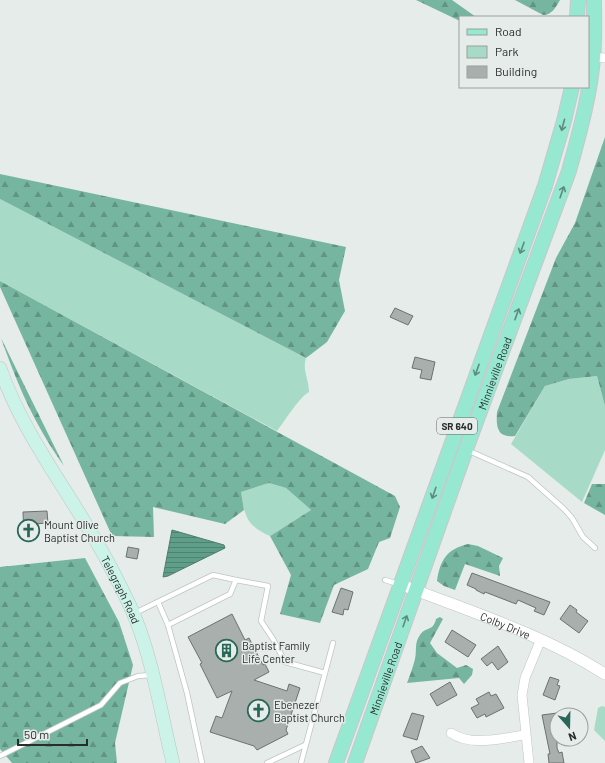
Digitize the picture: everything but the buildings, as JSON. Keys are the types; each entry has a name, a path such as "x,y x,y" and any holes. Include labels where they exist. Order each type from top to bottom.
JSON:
{"main road":[{"path":"577,16 578,0"},
{"name":"Minnieville Road","path":"355,763 466,449 569,171 580,133 595,58 594,0"},
{"name":"Minnieville Road","path":"336,763 402,585 455,432 545,186 564,121 572,88"},
{"name":"Telegraph Road","path":"0,368 14,405 23,422 90,529 133,614 152,675 173,763"}],"street":[{"name":"Colby Drive","path":"402,585 541,639 584,661 605,674"},
{"path":"529,763 522,703 523,688 529,667 541,639"},
{"path":"451,733 464,739 472,740 525,735"}],"lane":[{"path":"466,449 528,477 564,509 572,518 583,537 595,548"},
{"path":"133,614 212,575 268,586 261,621 273,639 284,662 325,673"},
{"path":"168,624 230,594 236,580"},
{"path":"385,580 402,585"},
{"path":"158,602 168,624 187,693 202,763"},
{"path":"301,763 333,644"},
{"path":"0,756 101,705 120,683 138,676 152,675"},
{"path":"267,763 305,745"}],"green space":[{"path":"416,0 452,0 475,16 459,16 459,21"},
{"path":"515,0 560,0 549,14 543,15"},
{"path":"605,137 605,406 597,376 569,379 545,386 515,436 504,435 498,427 497,412 556,258 575,223"},
{"path":"0,174 346,247 339,280 345,311 327,342 306,358 0,199"},
{"path":"0,199 306,358 305,370 309,392 305,394 297,403 277,431 0,281"},
{"path":"0,281 395,496 400,507 390,538 379,542 368,569 334,585 320,623 280,614 291,575 270,536 311,510 286,488 269,483 241,492 244,510 225,524 153,507 154,537 112,536 0,287"},
{"path":"1,338 64,466 35,420"},
{"path":"597,376 605,406 605,450 582,502 511,444 545,386 569,379"},
{"path":"269,483 286,488 311,510 270,536 251,524 244,508 241,492"},
{"path":"592,484 605,484 605,515 584,503"},
{"path":"468,544 478,546 503,558 499,566 500,576 465,564 455,590 444,586 437,581 443,561 450,552"},
{"path":"85,558 119,622 133,665 115,743 117,763 12,763 0,749 0,567"},
{"path":"440,617 443,619 430,643 437,653 457,668 466,665 473,669 472,675 464,684 459,678 407,683 415,659 418,638 422,632 433,626 436,619"},
{"path":"602,706 605,707 605,741 594,730 598,708"}],"shaded area":[{"path":"172,530 224,545 225,548 168,576 163,577"}],"place":[{"name":"Mount Olive Baptist Church","path":"29,530"},
{"name":"Baptist Family Life Center","path":"226,651"},
{"name":"Ebenezer Baptist Church","path":"259,710"}]}
